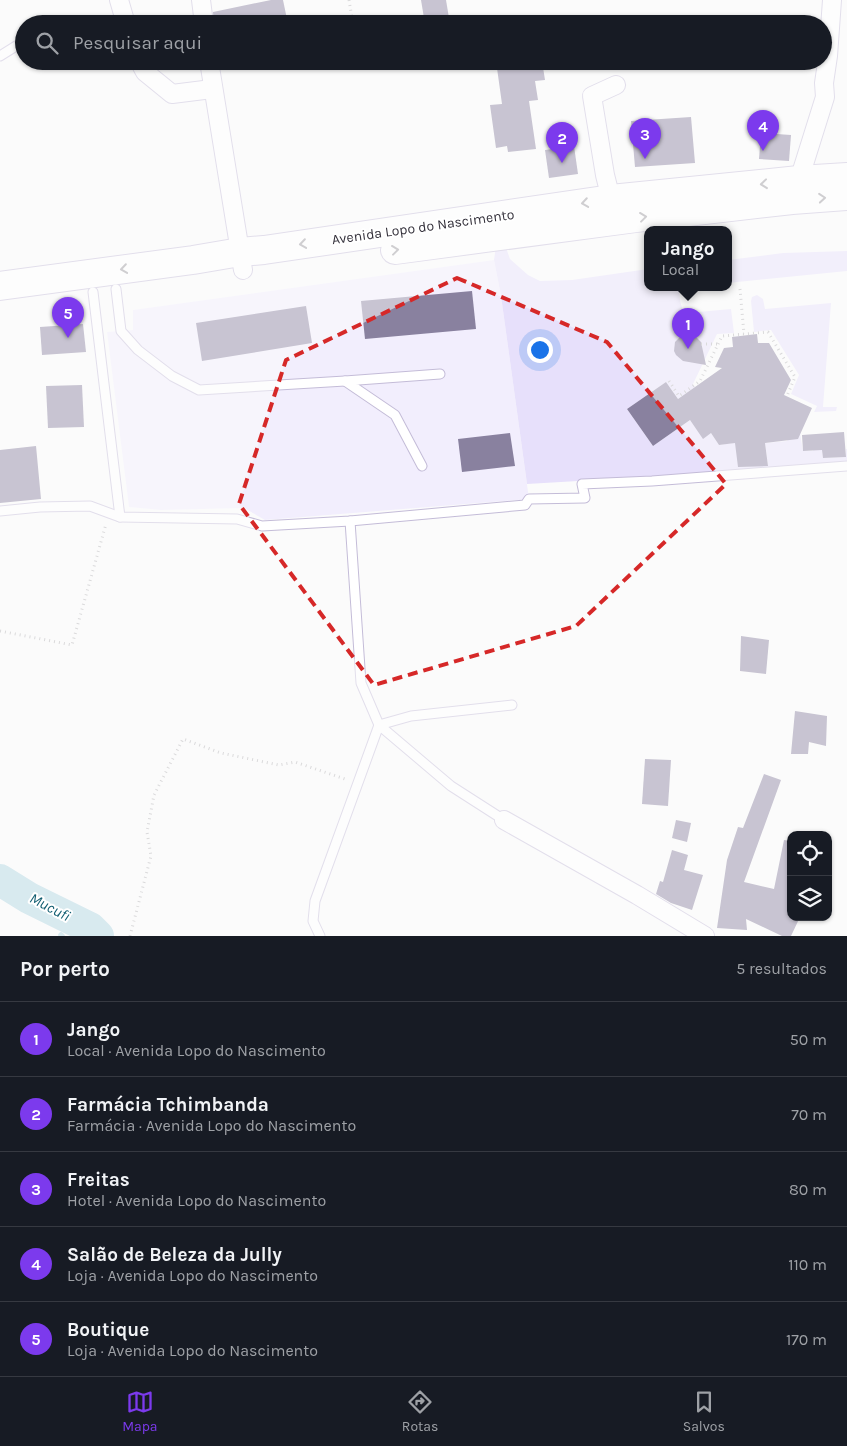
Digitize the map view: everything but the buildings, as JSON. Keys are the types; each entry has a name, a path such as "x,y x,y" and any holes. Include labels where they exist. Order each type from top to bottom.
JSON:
{"main road":[{"name":"Avenida Lopo do Nascimento","path":"0,286 193,260 241,261 264,250 612,199 847,177"},
{"name":"Avenida Lopo do Nascimento","path":"0,304 105,290 241,261 792,200 847,196"}],"street":[{"path":"118,0 123,15"},
{"path":"201,0 203,15"},
{"path":"831,15 832,0"},
{"path":"144,70 172,94 212,89"},
{"path":"210,70 241,261"},
{"path":"799,180 825,97 826,70"},
{"path":"612,199 605,175 592,96 616,85"},
{"path":"504,820 637,895 705,936"}],"lane":[{"path":"0,56 15,47"},
{"path":"105,290 121,331 138,350 172,376 199,390 440,374"},
{"path":"105,290 120,517"},
{"path":"345,381 395,415 422,466"},
{"path":"0,511 40,506 90,506 120,517 237,519 262,526 350,521 525,505 529,499 585,498 582,484 847,466"},
{"path":"350,521 361,683 379,725 451,786 504,820"},
{"path":"379,725 411,716 512,705"},
{"path":"320,936 312,921 315,901 379,725"}],"path":[{"path":"349,0 352,15"},
{"path":"740,290 744,334"},
{"path":"669,381 679,396 700,382 722,336 768,332 795,377 787,396"},
{"path":"702,344 719,344"},
{"path":"0,631 72,645 109,513"},
{"path":"130,936 151,856 147,832 154,795 183,739 221,753 279,765 295,762 358,783"}],"highlighted area":[{"path":"457,278 607,342 726,484 576,626 374,685 239,504 286,360"}],"shaded area":[{"path":"505,245 510,259 528,275 540,281 572,280 644,270 644,291 679,291 681,305 687,313 731,309 734,333 717,334 693,384 695,387 678,399 666,382 627,409 653,446 690,420 703,438 711,433 719,445 746,441 738,467 768,465 765,443 787,441 792,429 800,433 803,451 813,451 813,438 821,437 823,458 846,457 847,449 847,462 680,475 527,484 501,296 494,260 496,246"},
{"path":"847,251 847,271 732,283 732,259 783,253"},
{"path":"494,260 501,296 529,499 265,520 244,508 161,510 129,507 107,332 133,330 133,310"},
{"path":"757,295 763,299 765,309 831,303 823,407 837,407 836,411 814,412 817,406 791,394 799,375 771,330 754,332 751,301 752,297"}],"waterway":[{"name":"Mucufi","path":"0,880 29,898 90,928 98,936"}],"place":[{"name":"Salão de Beleza da Jully","path":"763,151"},
{"name":"Freitas","path":"645,159"},
{"name":"Farmácia Tchimbanda","path":"562,163"},
{"name":"Boutique","path":"68,338"},
{"name":"Jango","path":"688,349"}]}
